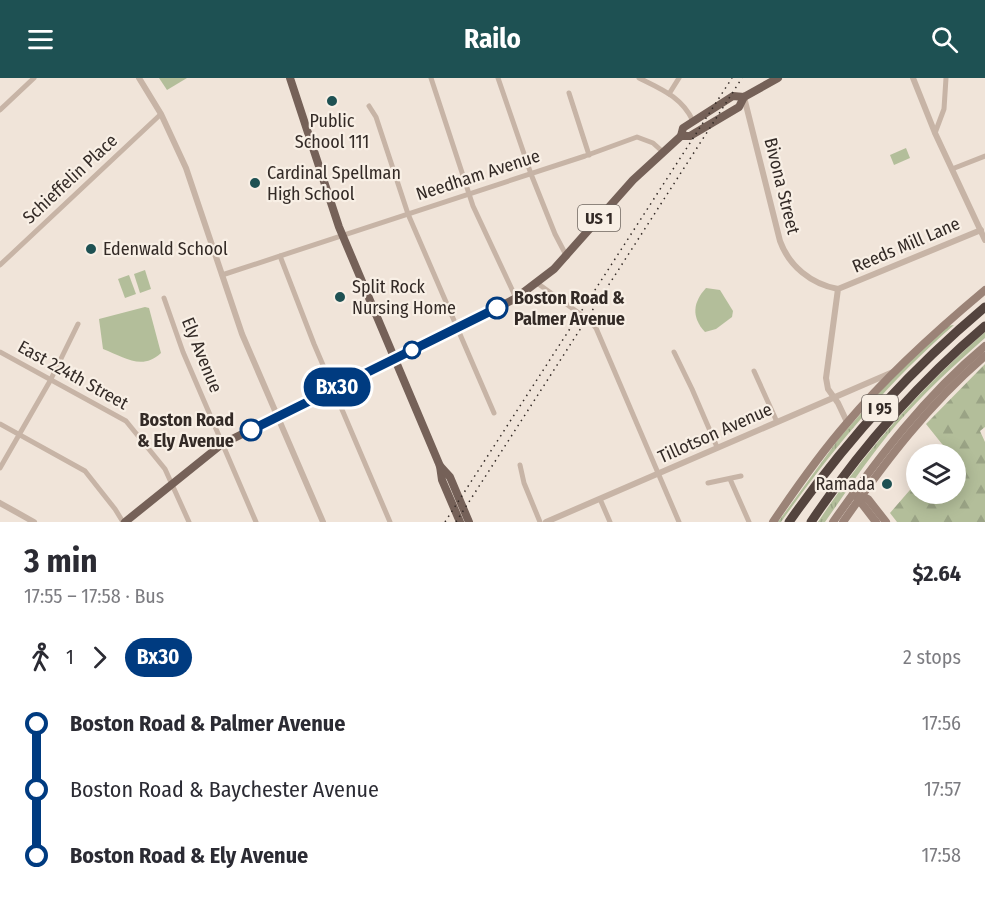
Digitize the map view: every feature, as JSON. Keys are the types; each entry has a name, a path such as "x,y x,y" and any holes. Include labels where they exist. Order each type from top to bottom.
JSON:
{"highway":[{"name":"I 95","path":"789,522 837,457 889,397 938,348 985,307"},
{"name":"I 95","path":"811,522 887,422 927,379 985,326"}],"main road":[{"path":"290,78 342,236 396,359 440,466 442,480 460,522"},
{"name":"US 1","path":"681,136 690,135 739,107 744,97 778,78"},
{"name":"US 1","path":"124,522 222,444 516,298 567,257 612,203 681,136 683,128 733,96 744,97"},
{"path":"773,522 814,463 847,422 948,321 985,290"},
{"path":"843,522 902,429 957,371 985,346"},
{"path":"833,522 858,496 906,436 985,356"},
{"path":"440,466 450,477 469,522"},
{"path":"858,496 876,522"},
{"path":"858,496 868,499 886,522"}],"street":[{"path":"0,110 34,78"},
{"path":"139,78 161,114 186,168 242,334 323,522"},
{"path":"431,78 469,193 516,298"},
{"path":"498,78 531,174 555,234 567,257"},
{"path":"639,78 684,105 693,121"},
{"path":"669,94 679,78"},
{"path":"913,78 935,133 985,240"},
{"path":"935,133 944,109 946,78"},
{"path":"569,93 589,155"},
{"name":"Bivona Street","path":"744,97 780,241 786,255 800,272 838,289"},
{"path":"369,106 376,117 408,214 494,413"},
{"name":"Schieffelin Place","path":"0,265 161,114"},
{"name":"Needham Avenue","path":"222,275 638,137 653,143 663,152"},
{"path":"952,169 985,156"},
{"name":"Reeds Mill Lane","path":"847,422 828,389 826,372 838,289 981,230"},
{"path":"280,256 293,294 390,522"},
{"path":"537,283 585,316 596,328 679,522"},
{"name":"Ely Avenue","path":"164,298 183,352 256,522"},
{"path":"0,468 50,381 78,324"},
{"name":"East 224th Street","path":"0,352 126,421 165,469 189,522"},
{"path":"674,352 717,447"},
{"path":"754,371 777,422"},
{"name":"Tillotson Avenue","path":"546,522 896,371"},
{"path":"0,424 85,471 124,522"},
{"path":"520,465 524,483 540,522"},
{"path":"708,483 741,476"},
{"path":"730,479 749,522"},
{"path":"600,499 610,522"},
{"path":"0,503 34,522"}],"green space":[{"path":"159,78 187,78 167,90"},
{"path":"906,148 910,158 894,165 890,155"},
{"path":"145,270 151,289 140,293 134,274"},
{"path":"129,275 136,294 125,298 118,279"},
{"path":"706,288 720,290 733,311 732,317 716,329 705,332 697,321 695,310 698,299"},
{"path":"145,307 149,308 161,353 147,361 140,362 126,359 103,349 99,319"},
{"path":"954,325 883,394 840,443 781,522 778,522 840,437 897,373 947,326"},
{"path":"985,332 985,338 939,380 896,425 825,522 818,522 855,470 895,421 961,353"},
{"path":"985,364 985,427 980,431 985,442 985,522 897,522 890,513 906,495 906,504 966,504 966,444 942,444 926,424"}],"railway":[{"path":"445,522 732,78"},
{"path":"456,522 742,78"}],"bus line":[{"name":"Bx30","path":"251,430 497,308"}],"place":[{"name":"Public School 111","path":"332,101"},
{"name":"Cardinal Spellman High School","path":"255,183"},
{"name":"Edenwald School","path":"91,249"},
{"name":"Split Rock Nursing Home","path":"340,297"},
{"name":"Boston Road & Palmer Avenue","path":"497,308"},
{"name":"Boston Road & Ely Avenue","path":"251,430"},
{"name":"Ramada","path":"887,484"}]}
